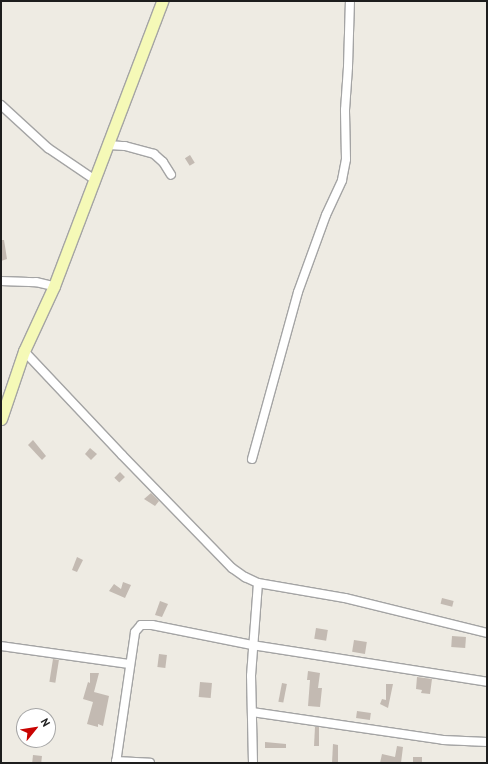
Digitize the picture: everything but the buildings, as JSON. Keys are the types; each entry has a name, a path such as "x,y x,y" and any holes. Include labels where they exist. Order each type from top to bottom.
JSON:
{"street":[{"path":"1,419 24,351 54,286 109,145 162,1"},
{"path":"252,459 298,292 326,215 342,180 346,160 345,110 350,1"},
{"path":"1,105 48,148 95,180"},
{"path":"109,145 125,146 154,154 163,162 171,176"},
{"path":"1,281 36,282 54,286"},
{"path":"24,351 122,455 232,568 258,583 345,598 487,633"},
{"path":"253,763 252,646 258,583"},
{"path":"150,763 116,762 129,664 135,632 141,625 152,625 188,631 252,646 487,682"},
{"path":"1,646 129,664"},
{"path":"252,712 443,740 487,742"}]}
